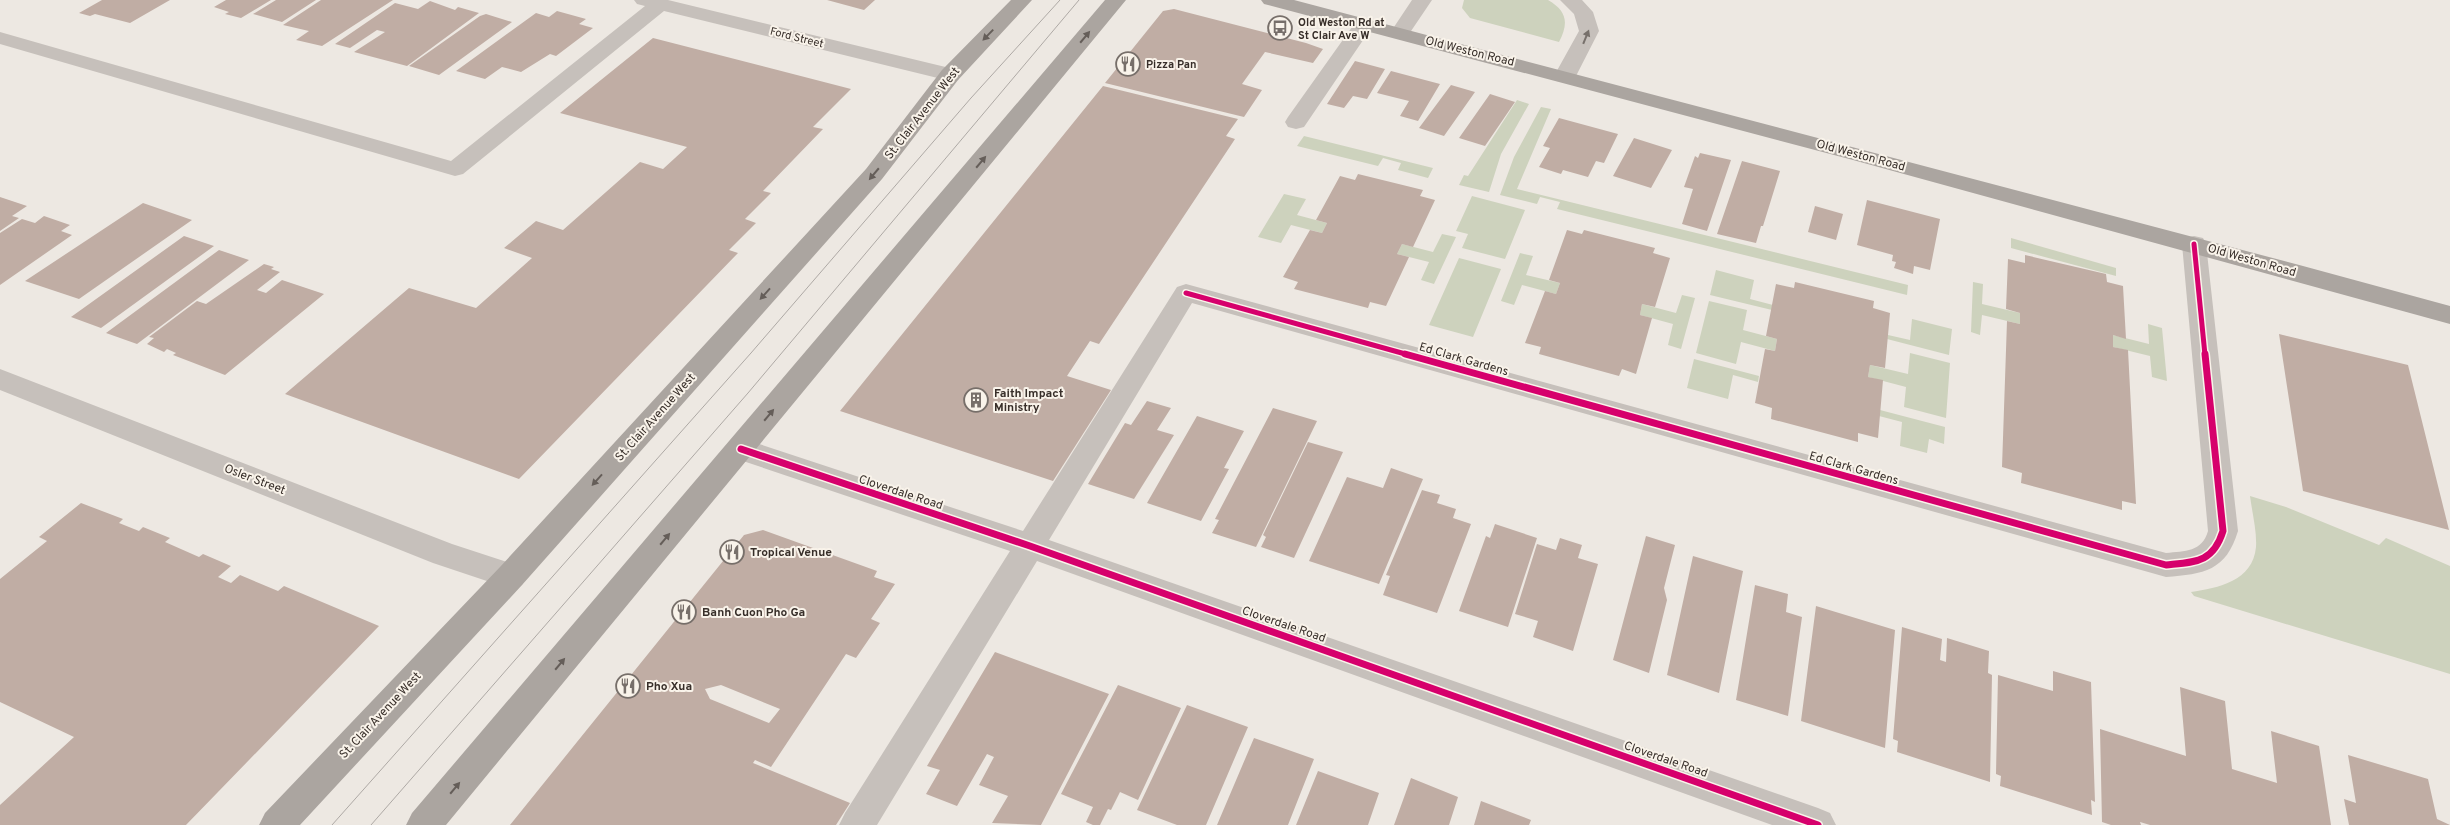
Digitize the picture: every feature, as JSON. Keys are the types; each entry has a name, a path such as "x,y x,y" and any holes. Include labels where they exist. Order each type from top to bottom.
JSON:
{"main road":[{"name":"St. Clair Avenue West","path":"277,825 511,576 874,174 950,75 1022,0"},
{"path":"424,825 1116,0"},
{"name":"Old Weston Road","path":"1271,0 1565,76 2194,244 2450,315"}],"street":[{"path":"1400,33 1422,0"},
{"path":"1565,76 1589,31 1583,12 1570,0"},
{"name":"Ford Street","path":"652,2 950,75"},
{"path":"0,38 455,169 652,2"},
{"path":"1296,122 1364,24"},
{"name":"Ed Clark Gardens","path":"1030,546 1186,293 2166,565 2191,563 2212,555 2220,544 2223,531 2194,244"},
{"name":"Osler Street","path":"0,379 444,554 511,576"},
{"name":"Cloverdale Road","path":"741,449 1030,546 1818,825"},
{"path":"857,825 1030,546"}],"green space":[{"path":"1464,0 1548,0 1562,13 1565,23 1564,29 1559,42 1470,18 1462,8"},
{"path":"1517,100 1529,104 1501,154 1489,192 1459,185 1464,175 1468,176"},
{"path":"1541,107 1551,109 1517,189 1908,285 1907,295 1557,209 1560,202 1540,197 1537,204 1500,195 1514,157"},
{"path":"1304,136 1433,168 1428,178 1398,170 1401,163 1383,158 1378,166 1297,146"},
{"path":"1284,194 1306,199 1297,215 1327,223 1322,233 1291,225 1281,243 1258,237"},
{"path":"1472,196 1525,210 1505,259 1462,248 1468,234 1456,231"},
{"path":"1442,234 1456,237 1434,284 1421,280 1429,262 1397,254 1402,244 1433,252"},
{"path":"2011,238 2116,268 2116,276 2011,248"},
{"path":"1520,253 1533,256 1526,275 1560,283 1556,294 1522,285 1514,305 1501,301"},
{"path":"1459,258 1501,269 1473,337 1429,325"},
{"path":"1716,270 1754,280 1750,299 1773,305 1772,310 1710,295"},
{"path":"1973,282 1983,284 1982,304 2020,313 2020,324 1982,315 1980,335 1971,332"},
{"path":"1682,295 1695,298 1681,349 1668,345 1673,324 1640,315 1642,304 1676,313"},
{"path":"1709,301 1747,310 1743,330 1777,339 1775,351 1741,342 1736,364 1696,353"},
{"path":"1912,319 1952,329 1949,355 1887,339 1888,335 1910,340"},
{"path":"2148,324 2162,328 2167,381 2152,377 2150,356 2113,347 2113,335 2149,344"},
{"path":"1910,353 1950,363 1946,418 1904,407 1906,387 1868,377 1870,365 1908,374"},
{"path":"1694,359 1759,376 1758,382 1733,375 1728,399 1687,388"},
{"path":"1880,410 1945,427 1944,444 1929,439 1927,453 1900,446 1902,422 1879,416"},
{"path":"2250,496 2286,507 2379,545 2386,538 2450,566 2450,674 2194,596 2191,592 2223,585 2241,575 2248,568 2256,547"}],"building":[{"path":"102,0 170,0 130,23 95,14 90,16 79,13"},
{"path":"226,0 271,0 241,18 225,14 229,12 214,7"},
{"path":"276,0 316,0 282,22 253,14"},
{"path":"321,0 393,0 322,46 296,40 309,31 283,25"},
{"path":"827,0 875,0 864,10"},
{"path":"430,1 455,10 458,7 479,13 407,66 354,52 385,32 377,30 350,48 335,44 395,3 418,9"},
{"path":"1174,9 1323,49 1313,63 1265,52 1242,84 1262,90 1244,117 1105,83 1163,11"},
{"path":"557,11 586,19 579,24 593,28 556,56 550,54 521,72 502,67 485,79 456,71 536,13 549,17"},
{"path":"486,14 512,22 439,75 409,66 480,16"},
{"path":"653,38 851,89 813,127 823,129 763,191 771,193 745,219 756,223 729,250 738,253 519,479 285,394 409,288 476,308 532,258 504,248 536,221 563,230 640,162 663,169 687,147 560,113"},
{"path":"1355,61 1385,69 1367,99 1353,96 1344,108 1327,104"},
{"path":"1391,71 1440,84 1418,121 1400,116 1409,101 1377,93"},
{"path":"1451,85 1475,92 1444,136 1419,128"},
{"path":"1103,86 1238,119 1226,136 1235,139 1099,344 1090,341 1067,376 1111,390 1053,481 840,411"},
{"path":"1490,94 1515,102 1485,146 1459,138"},
{"path":"1559,118 1618,134 1604,163 1596,161 1588,177 1563,170 1561,174 1539,167 1550,148 1543,146"},
{"path":"1634,138 1672,150 1651,188 1613,176"},
{"path":"1700,153 1731,160 1707,231 1682,224 1693,189 1684,187 1695,156 1698,158"},
{"path":"1742,161 1780,171 1756,243 1717,234"},
{"path":"1358,174 1423,190 1420,196 1435,200 1413,247 1402,244 1397,254 1409,257 1386,306 1370,302 1368,308 1294,289 1298,282 1283,277 1310,230 1322,233 1327,223 1316,220 1340,176 1355,180"},
{"path":"0,197 27,206 12,216 19,218 0,231"},
{"path":"1867,200 1940,219 1930,270 1914,266 1913,274 1894,268 1896,262 1892,261 1893,255 1857,245"},
{"path":"143,203 192,220 79,299 25,281"},
{"path":"1815,206 1843,214 1836,240 1808,232"},
{"path":"44,216 70,225 61,231 72,235 0,285 0,233 22,219 35,223"},
{"path":"1567,230 1582,234 1584,230 1655,248 1653,253 1670,258 1655,307 1642,304 1640,315 1652,318 1636,374 1622,369 1619,376 1539,354 1541,347 1525,343 1545,291 1556,294 1560,283 1549,280"},
{"path":"184,236 214,246 101,328 71,317"},
{"path":"219,250 249,260 137,344 106,333"},
{"path":"2025,255 2106,274 2107,282 2123,286 2126,339 2113,335 2113,347 2128,350 2136,504 2122,501 2122,510 2021,483 2022,473 2002,467 2007,321 2020,324 2020,313 2006,309 2008,259 2025,263"},
{"path":"264,264 274,267 271,269 280,272 257,290 266,293 282,280 324,294 225,375 173,355 176,353 167,349 164,352 147,344 154,338 149,337 197,301 206,304"},
{"path":"1795,282 1874,301 1873,308 1890,313 1885,368 1870,365 1868,377 1883,380 1878,438 1858,433 1858,442 1771,419 1772,408 1755,403 1765,349 1775,351 1777,339 1766,336 1776,284 1794,288"},
{"path":"2279,334 2408,365 2449,530 2303,491"},
{"path":"1147,401 1171,408 1157,430 1174,435 1134,499 1088,484 1125,423 1131,425"},
{"path":"1273,408 1317,421 1256,547 1212,533 1219,520 1215,519"},
{"path":"1197,416 1244,431 1224,468 1229,469 1201,521 1147,503"},
{"path":"1308,442 1343,452 1294,558 1261,547 1266,537 1263,535"},
{"path":"1391,468 1423,479 1379,584 1309,561 1347,477 1383,488"},
{"path":"1422,490 1440,495 1437,503 1456,509 1453,518 1471,524 1437,613 1383,595 1390,576 1386,575"},
{"path":"81,503 123,519 119,523 139,531 143,527 170,538 165,542 199,557 203,554 231,566 218,577 231,583 240,575 278,591 284,586 379,626 186,825 0,825 0,805 74,737 0,702 0,579 47,541 39,537"},
{"path":"1495,524 1537,538 1508,627 1459,611 1486,536 1490,538"},
{"path":"763,530 877,571 874,577 895,584 871,619 880,623 856,658 846,654 771,767 755,760 753,763 850,803 836,825 510,825 744,535","holes":["721,685 780,709 769,723 710,699 705,689"]},
{"path":"1646,536 1675,545 1664,588 1667,600 1649,673 1613,660"},
{"path":"1560,538 1582,545 1578,558 1598,564 1573,651 1533,637 1538,621 1515,614 1537,544 1556,550"},
{"path":"1693,556 1743,571 1719,693 1667,675"},
{"path":"1755,585 1788,594 1786,612 1802,617 1788,716 1736,700"},
{"path":"1816,606 1895,630 1885,748 1801,721"},
{"path":"1902,627 1942,639 1940,660 1946,662 1947,638 1989,651 1988,673 1992,675 1990,782 1897,752 1898,741 1893,739"},
{"path":"995,652 1109,694 1041,825 992,823 1008,796 979,785 994,757 987,754 957,806 926,794 940,770 927,766"},
{"path":"2053,671 2091,682 2095,802 2091,800 2092,815 2000,786 2001,776 1996,774 1998,675 2053,691"},
{"path":"1118,685 1181,708 1138,800 1120,792 1111,810 1108,809 1100,825 1093,825 1086,822 1093,807 1061,794"},
{"path":"2180,687 2225,701 2232,769 2277,783 2271,731 2319,746 2331,825 2150,825 2140,822 2141,825 2111,825 2102,822 2100,729 2186,756"},
{"path":"1187,705 1248,727 1206,825 1177,825 1137,810"},
{"path":"1254,738 1314,759 1288,825 1217,825"},
{"path":"2348,755 2428,779 2437,819 2450,825 2349,825 2344,799 2356,803"},
{"path":"1318,771 1379,793 1368,825 1296,825"},
{"path":"1411,778 1458,797 1449,825 1394,825"},
{"path":"1481,801 1531,820 1529,825 1474,825"}],"tram line":[{"path":"332,825 751,353 971,98 1060,0"},
{"path":"371,825 748,393 1079,0"}],"cycle path":[{"path":"1186,293 2166,565 2195,562 2210,555 2220,542 2223,531 2194,244"},
{"path":"741,449 1030,546 1818,825"}],"place":[{"name":"Old Weston Rd at St Clair Ave W","path":"1280,28"},
{"name":"Pizza Pan","path":"1128,64"},
{"name":"Faith Impact Ministry","path":"976,400"},
{"name":"Tropical Venue","path":"732,552"},
{"name":"Banh Cuon Pho Ga","path":"684,612"},
{"name":"Pho Xua","path":"628,686"}]}
